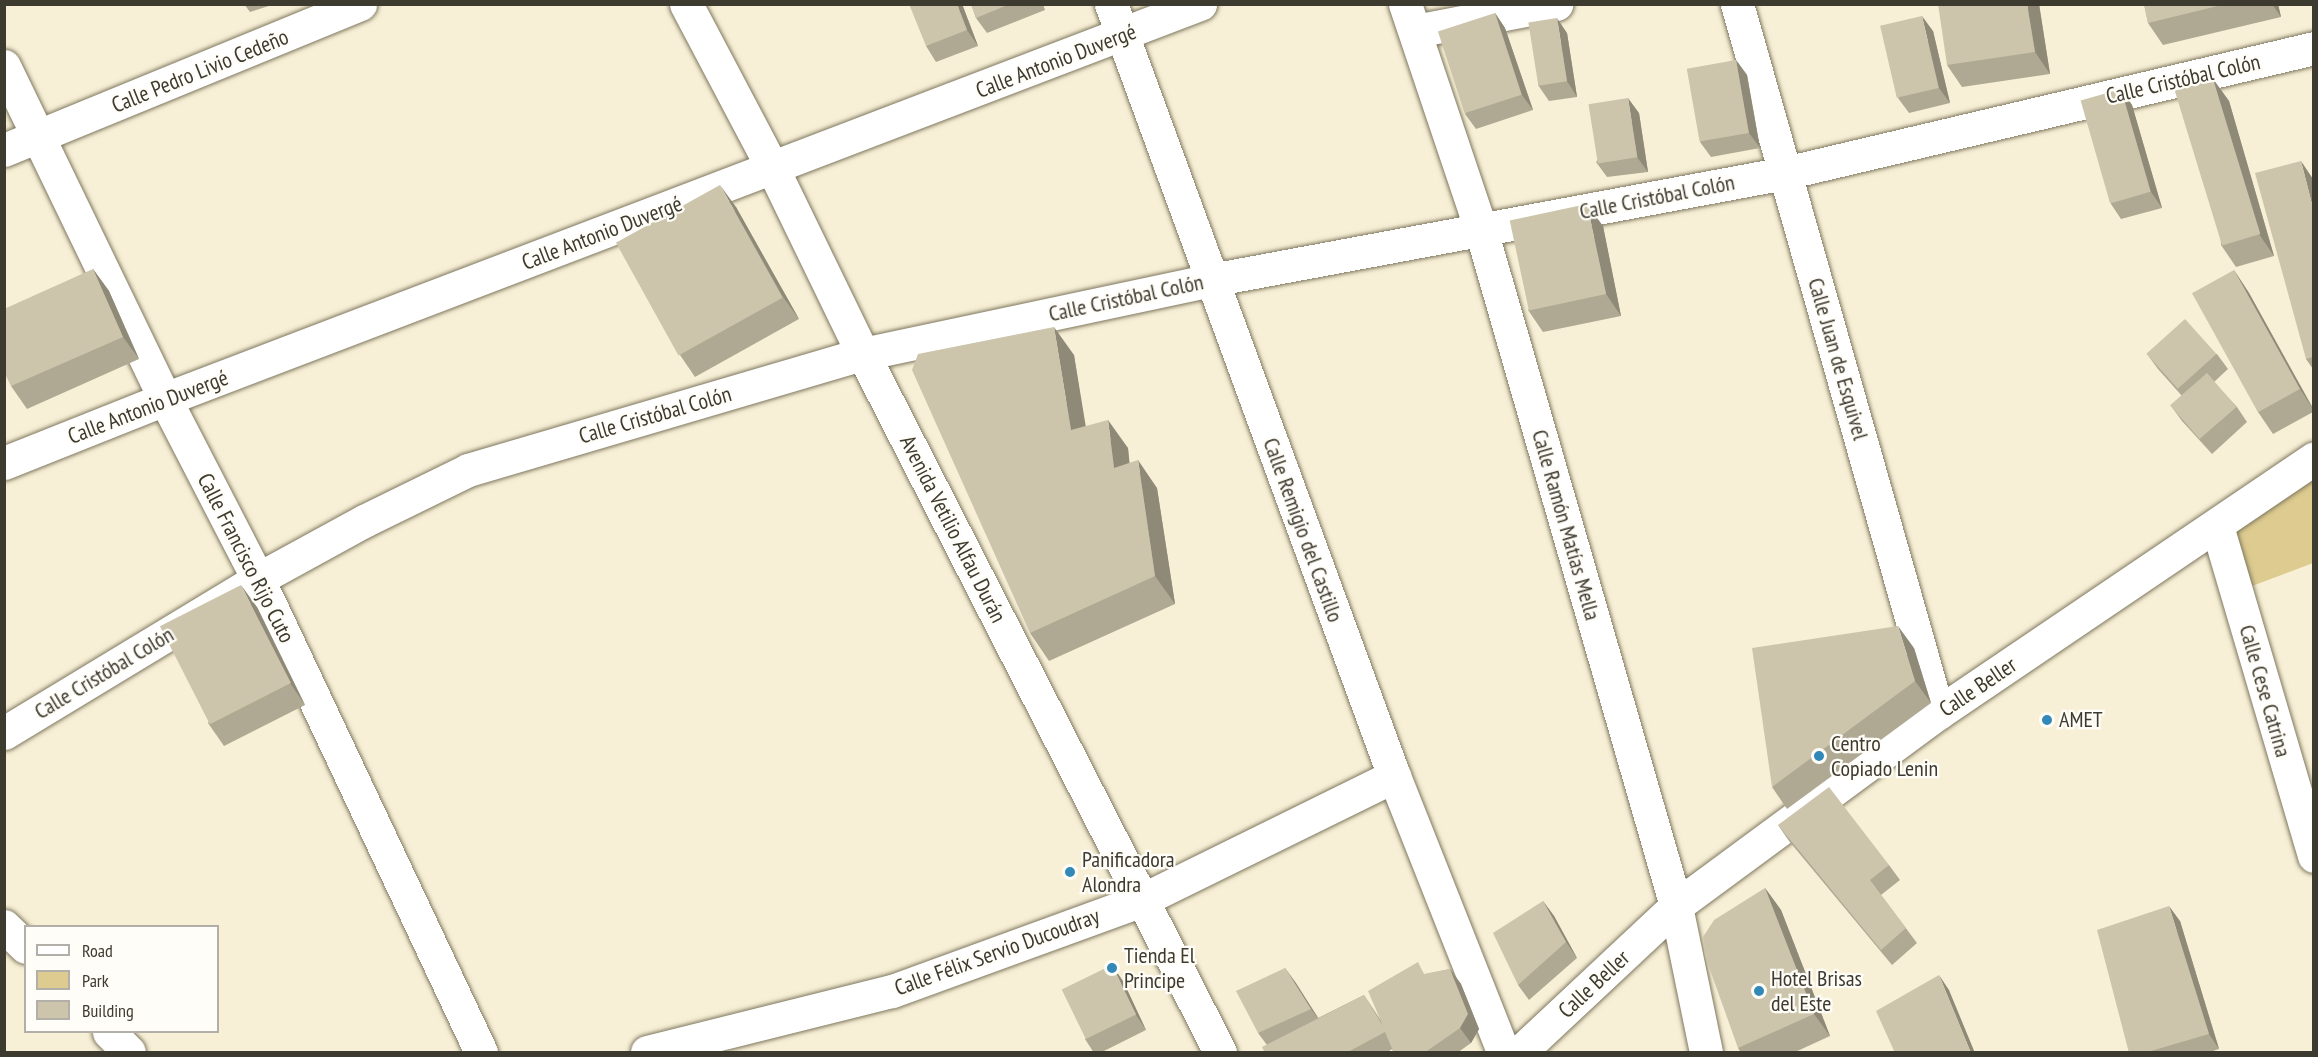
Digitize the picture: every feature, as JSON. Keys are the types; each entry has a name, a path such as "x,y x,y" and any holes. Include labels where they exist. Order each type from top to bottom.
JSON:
{"street":[{"name":"Calle Pedro Livio Cedeño","path":"4,150 360,4"},
{"name":"Avenida Vetilio Alfau Durán","path":"686,4 772,167 863,354 1220,1053"},
{"name":"Calle Remigio del Castillo","path":"1111,4 1394,776 1503,1053"},
{"name":"Calle Antonio Duvergé","path":"4,464 165,399 772,167 1124,36 1200,4"},
{"path":"1410,18 1556,4"},
{"name":"Calle Juan de Esquivel","path":"1737,4 1938,713"},
{"name":"Calle Ramón Matías Mella","path":"1410,18 1481,230 1676,906 1706,1053"},
{"name":"Calle Cristóbal Colón","path":"4,733 258,579 364,521 468,470 863,354 1211,280 1785,173 2313,48"},
{"name":"Calle Francisco Rijo Cuto","path":"4,66 165,399 258,579 481,1053"},
{"name":"Calle Beller","path":"1520,1053 1676,906 1938,713 2217,526 2313,458"},
{"name":"Calle Cese Catrina","path":"2217,526 2313,856"},
{"name":"Calle Félix Servio Ducoudray","path":"647,1053 892,991 1142,900 1394,776"},
{"path":"4,926 24,945"},
{"path":"110,1033 129,1053"}],"green space":[{"path":"2313,458 2313,563 2236,592 2217,526"}],"building":[{"path":"909,4 957,4 967,30 926,46"},
{"path":"971,4 1010,4 976,18"},
{"path":"1938,4 2027,4 2035,52 1947,65"},
{"path":"2144,4 2226,4 2148,23"},
{"path":"1495,13 1522,95 1465,113 1438,32"},
{"path":"1922,16 1939,88 1897,98 1880,26"},
{"path":"1557,18 1567,81 1538,86 1528,23"},
{"path":"1736,60 1749,133 1700,142 1687,69"},
{"path":"2213,79 2260,234 2222,246 2175,91"},
{"path":"2121,89 2150,192 2110,203 2081,101"},
{"path":"1628,98 1637,157 1598,164 1588,104"},
{"path":"2301,161 2313,208 2313,357 2306,359 2255,173"},
{"path":"720,185 783,298 678,356 616,243"},
{"path":"1587,204 1606,294 1529,310 1510,220"},
{"path":"93,269 123,337 11,386 4,372 4,309"},
{"path":"2234,270 2300,389 2258,412 2192,293"},
{"path":"2185,319 2216,354 2178,389 2146,354"},
{"path":"1054,327 1071,430 1108,420 1114,468 1138,460 1155,576 1030,633 912,370 918,354"},
{"path":"2207,373 2237,407 2200,439 2170,405"},
{"path":"241,585 291,683 210,724 160,626"},
{"name":"Centro Copiado Lenin","path":"1898,626 1915,681 1772,787 1752,648"},
{"path":"1829,787 1889,865 1870,880 1906,928 1881,950 1778,825"},
{"path":"1765,888 1814,1014 1738,1048 1705,956 1703,937 1714,920"},
{"path":"1543,901 1566,942 1518,985 1493,933"},
{"path":"2169,906 2209,1034 2144,1053 2129,1053 2097,930"},
{"path":"1418,962 1424,974 1450,969 1468,1014 1460,1028 1424,1053 1394,1053 1385,1032 1346,1053 1265,1053 1262,1047 1364,995 1383,1026 1368,991"},
{"path":"1112,965 1136,1014 1086,1039 1062,990"},
{"path":"1285,968 1311,1009 1258,1033 1236,991"},
{"path":"1939,975 1971,1053 1895,1053 1876,1011"}],"place":[{"name":"AMET","path":"2047,720"},
{"name":"Centro Copiado Lenin","path":"1819,756"},
{"name":"Panificadora Alondra","path":"1070,872"},
{"name":"Tienda El Principe","path":"1112,968"},
{"name":"Hotel Brisas del Este","path":"1759,991"}]}
